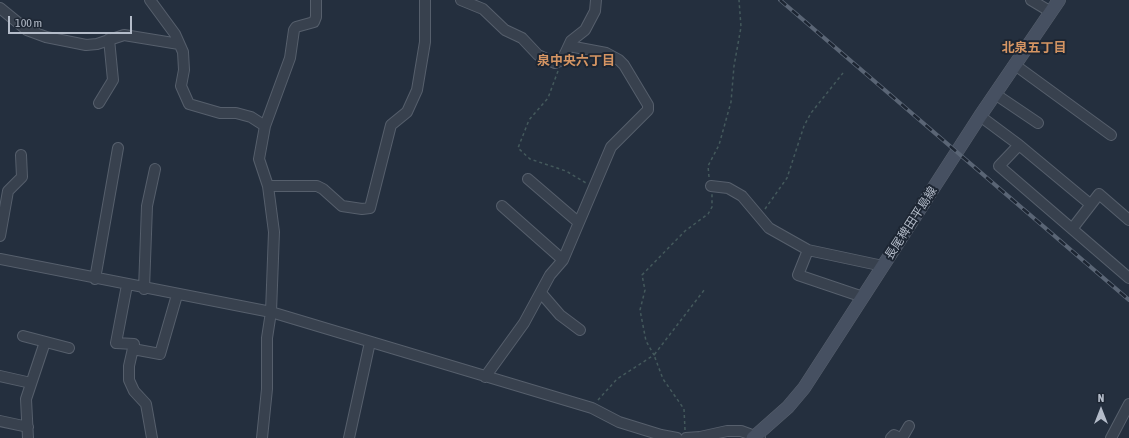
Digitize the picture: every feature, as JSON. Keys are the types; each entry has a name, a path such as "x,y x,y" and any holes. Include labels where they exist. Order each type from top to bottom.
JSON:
{"main road":[{"name":"長尾稗田平島線","path":"757,437 788,407 804,388 980,116 1059,0"}],"street":[{"path":"150,0 179,44 184,58 181,86 189,104 220,113 236,113 251,117 265,126"},
{"path":"262,438 266,389 267,338 271,312 274,232 268,186 259,159 265,126 290,58 294,30 296,27 314,22 316,17 316,0"},
{"path":"268,186 317,186 342,206 362,209 370,208 391,125 407,112 417,90 425,42 425,0"},
{"path":"461,0 483,9 505,30 522,38 538,55 555,63 560,61 575,36 586,30 596,12 596,0"},
{"path":"1031,0 1051,12"},
{"path":"0,8 27,30 35,34 86,45 97,44 121,35 132,35 179,44"},
{"path":"99,103 113,80 109,39"},
{"path":"485,377 524,322 550,275 563,260 591,191 611,147 647,112 648,105 624,65 619,60 606,53 569,46"},
{"path":"1015,65 1111,135"},
{"path":"995,94 1038,123"},
{"path":"980,116 1019,144 1090,204"},
{"path":"1019,144 999,166 1129,278"},
{"path":"95,279 118,148"},
{"path":"0,236 8,191 22,177 21,155"},
{"path":"144,289 147,206 155,169"},
{"path":"528,179 578,222"},
{"path":"711,186 728,188 742,196 769,228 808,250 883,266"},
{"path":"1072,229 1099,194 1129,220"},
{"path":"502,206 563,260"},
{"path":"808,250 798,275 863,297"},
{"path":"0,259 144,289 271,312 592,408 619,422 661,435 678,438"},
{"path":"127,285 116,343 134,344 129,366 129,380 134,391 146,404 152,438"},
{"path":"541,293 560,316 580,330"},
{"path":"133,349 160,354 176,295"},
{"path":"23,336 69,348"},
{"path":"28,438 26,399 45,342"},
{"path":"349,438 370,342"},
{"path":"0,376 31,383"},
{"path":"1111,438 1129,404"},
{"path":"0,421 28,427"},
{"path":"895,436 908,426"},
{"path":"687,438 700,437 727,431 740,432 757,437"}],"path":[{"path":"687,438 685,432 684,409 663,379 654,355 646,341 640,310 645,290 642,275 685,231 703,220 712,207 708,166 719,145 732,102 734,66 741,27 739,0"},
{"path":"560,61 560,66 551,92 546,102 529,120 518,148 530,159 566,170 580,178 585,181 591,191"},
{"path":"760,216 787,178 804,126 811,113 843,73"},
{"path":"592,408 617,379 654,355 705,289"}],"railway":[{"path":"780,0 1129,300"}],"district":[{"name":"北泉五丁目","path":"1034,48"},
{"name":"泉中央六丁目","path":"576,61"}]}
